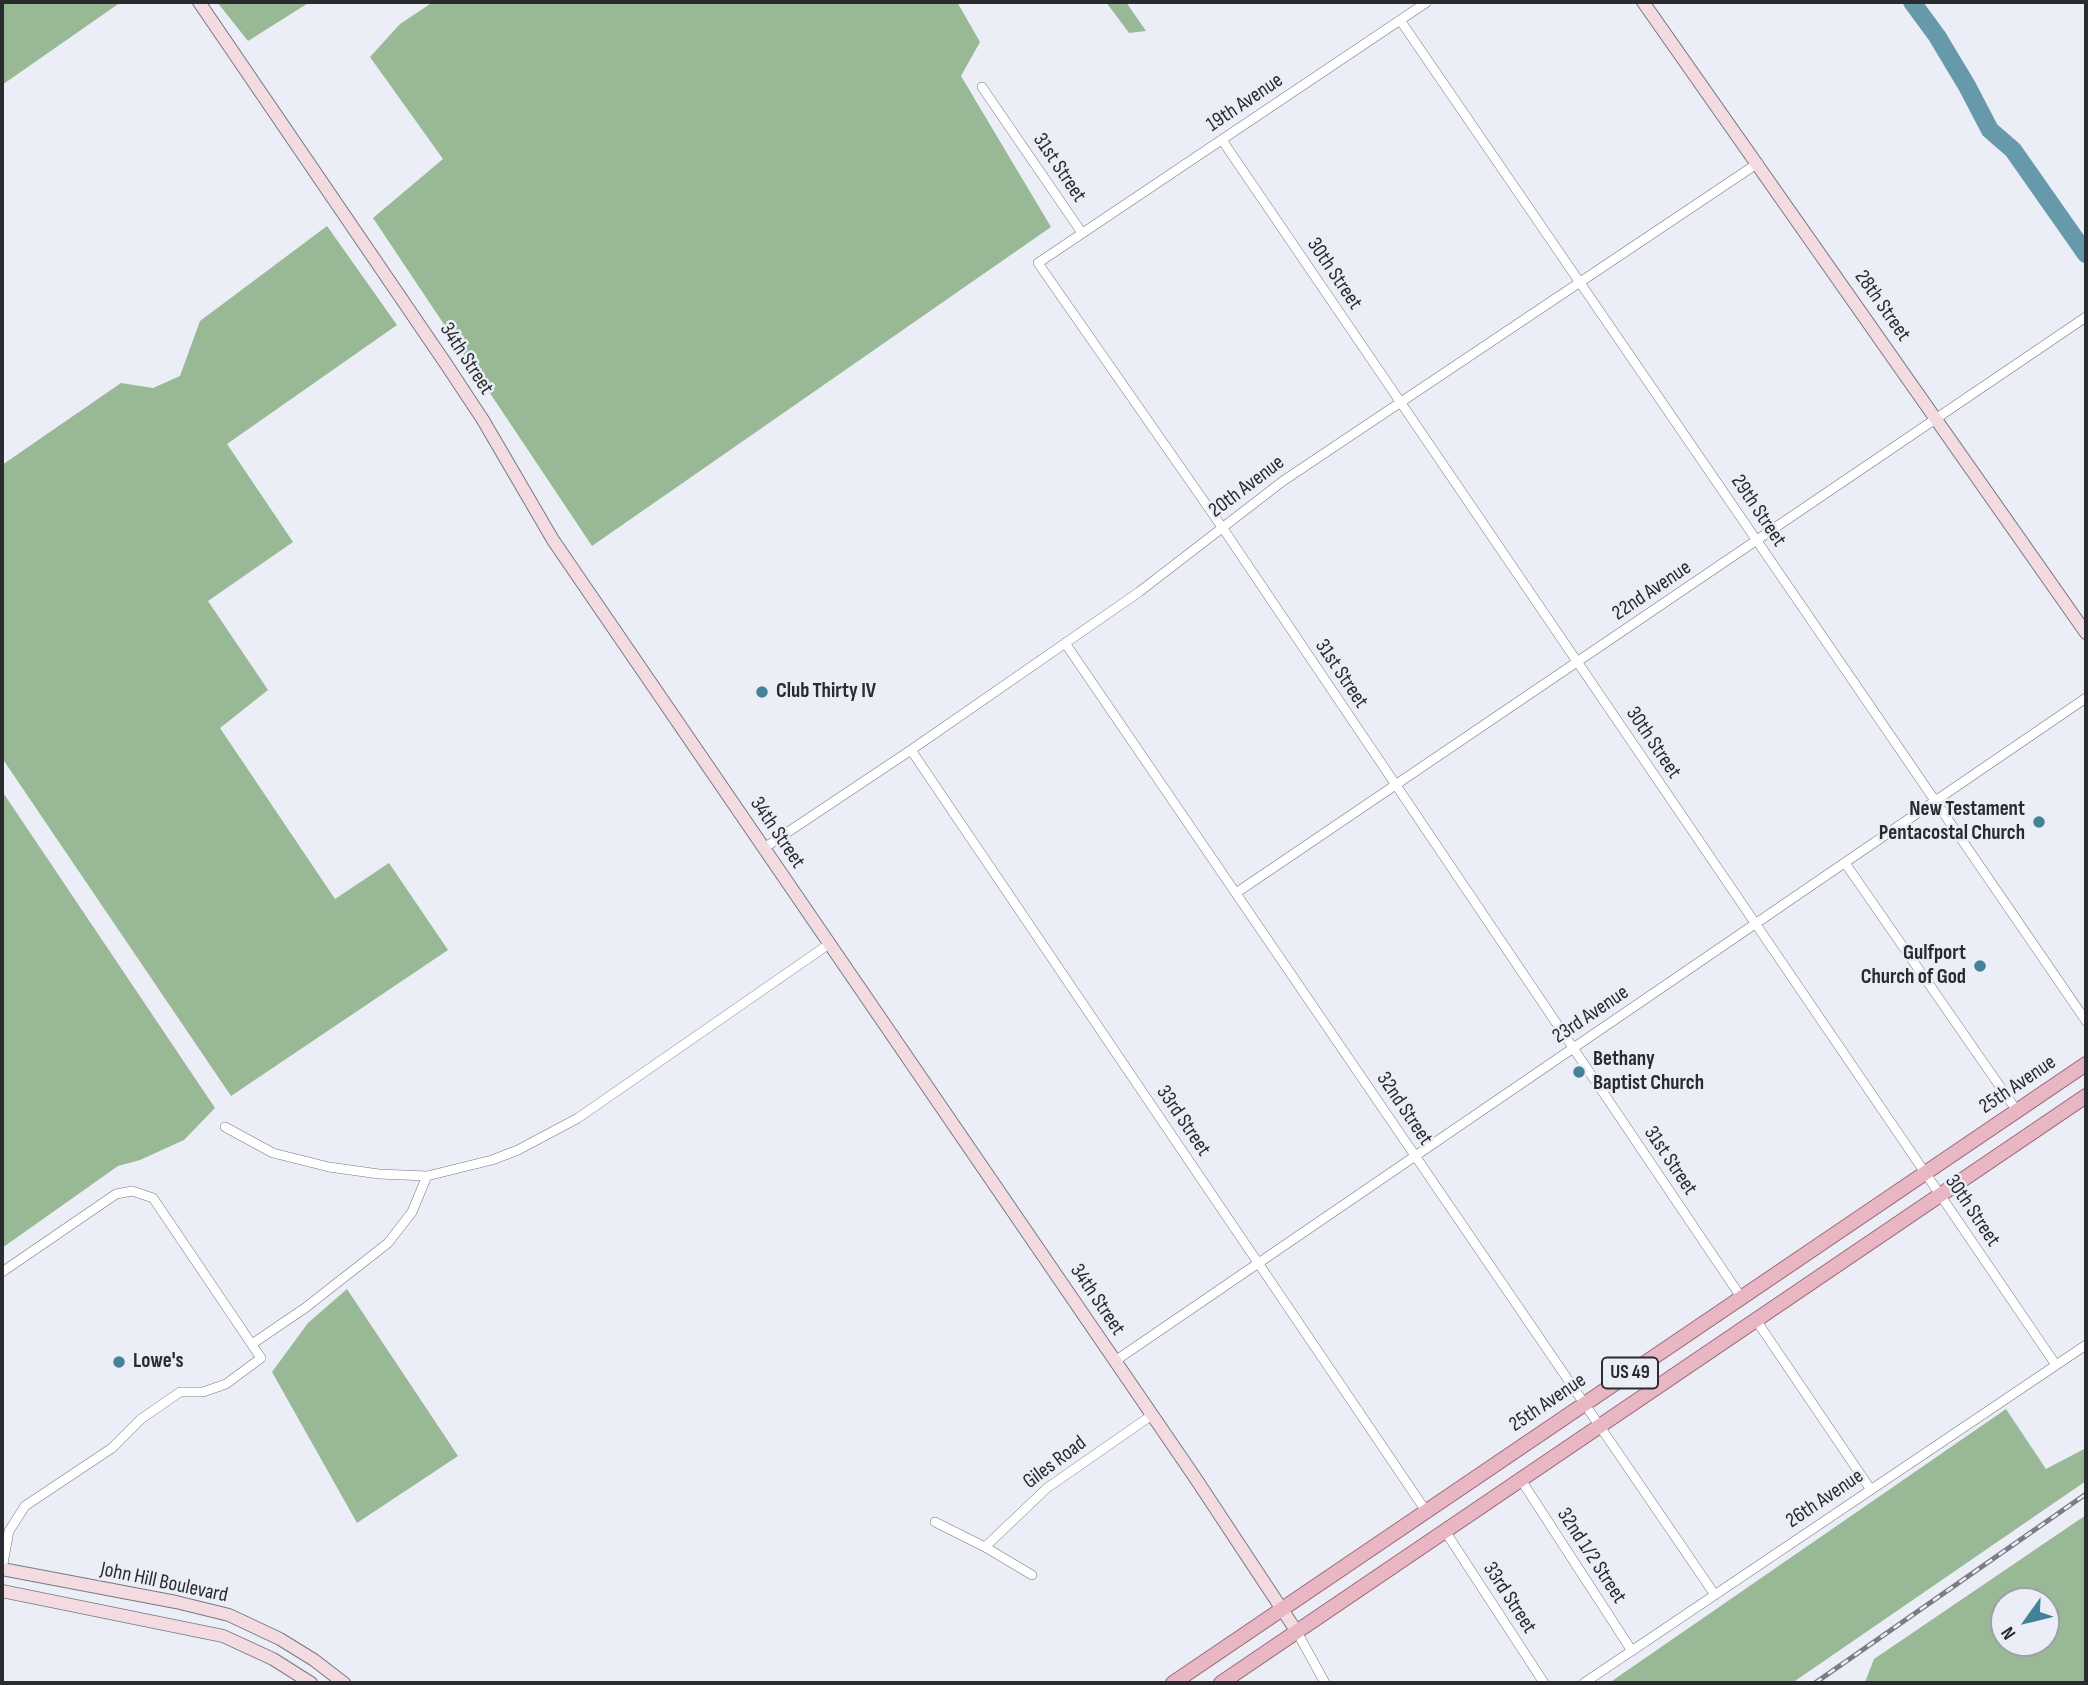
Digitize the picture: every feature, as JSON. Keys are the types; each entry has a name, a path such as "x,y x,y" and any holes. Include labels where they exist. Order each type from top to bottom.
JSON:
{"main road":[{"name":"25th Avenue","path":"1174,1683 2086,1064"},
{"name":"US 49","path":"1221,1683 2086,1096"}],"street":[{"name":"34th Street","path":"199,2 483,420 553,540 1152,1415 1297,1632 1325,1683"},
{"name":"19th Avenue","path":"1082,233 1427,2"},
{"name":"28th Street","path":"1643,2 2086,633"},
{"name":"29th Street","path":"1400,20 2086,1021"},
{"name":"31st Street","path":"982,87 1082,233 1038,263 1222,527 1741,1297"},
{"name":"30th Street","path":"1222,140 2056,1365"},
{"name":"20th Avenue","path":"764,848 1065,643 1183,559 1283,481 1758,163"},
{"name":"22nd Avenue","path":"1236,893 2086,317"},
{"name":"32nd Street","path":"1065,643 1714,1595"},
{"name":"23rd Avenue","path":"1115,1361 2086,698"},
{"name":"33rd Street","path":"911,750 1426,1511"},
{"path":"1845,863 2017,1111"},
{"path":"225,1127 273,1153 329,1167 379,1174 427,1176 492,1160 518,1150 578,1118 829,944"},
{"path":"252,1344 306,1308 388,1243 412,1212 427,1176"},
{"path":"2,1272 116,1194 132,1191 153,1198 261,1358 226,1384 203,1392 180,1392 141,1419 112,1448 25,1506 9,1531 2,1569"},
{"path":"1756,1320 1871,1490"},
{"name":"26th Avenue","path":"1584,1683 2086,1345"},
{"name":"Giles Road","path":"985,1547 1047,1488 1152,1415"},
{"name":"32nd 1/2 Street","path":"1521,1480 1632,1651"},
{"path":"935,1522 1032,1575"},
{"name":"33rd Street","path":"1445,1531 1544,1683"},
{"name":"John Hill Boulevard","path":"2,1569 176,1602 229,1615 280,1639 344,1683"},
{"name":"John Hill Boulevard","path":"2,1591 223,1636 273,1659 311,1683"}],"green space":[{"path":"2,2 121,2 2,85"},
{"path":"217,2 310,2 248,41"},
{"path":"433,2 957,2 980,42 961,76 1051,227 592,546 373,218 443,159 370,57 400,24"},
{"path":"1106,2 1126,2 1146,31 1129,33"},
{"path":"327,226 397,325 227,444 293,542 208,601 268,690 220,728 335,899 389,863 448,950 231,1096 2,758 2,465 121,383 153,388 180,376 200,321"},
{"path":"2,791 215,1108 184,1140 140,1160 118,1166 2,1248"},
{"path":"347,1289 458,1456 357,1523 272,1372 308,1323"},
{"path":"2006,1409 2046,1469 2086,1448 2086,1481 1792,1683 1609,1683"},
{"path":"2086,1515 2086,1683 1865,1682 1874,1659"}],"waterway":[{"path":"1912,2 1937,36 1990,130 2013,150 2086,254"}],"railway":[{"path":"1815,1683 2086,1494"}],"place":[{"name":"Club Thirty IV","path":"762,692"},
{"name":"New Testament Pentacostal Church","path":"2039,822"},
{"name":"Gulfport Church of God","path":"1980,966"},
{"name":"Bethany Baptist Church","path":"1579,1072"},
{"name":"Lowe's","path":"119,1362"}]}
